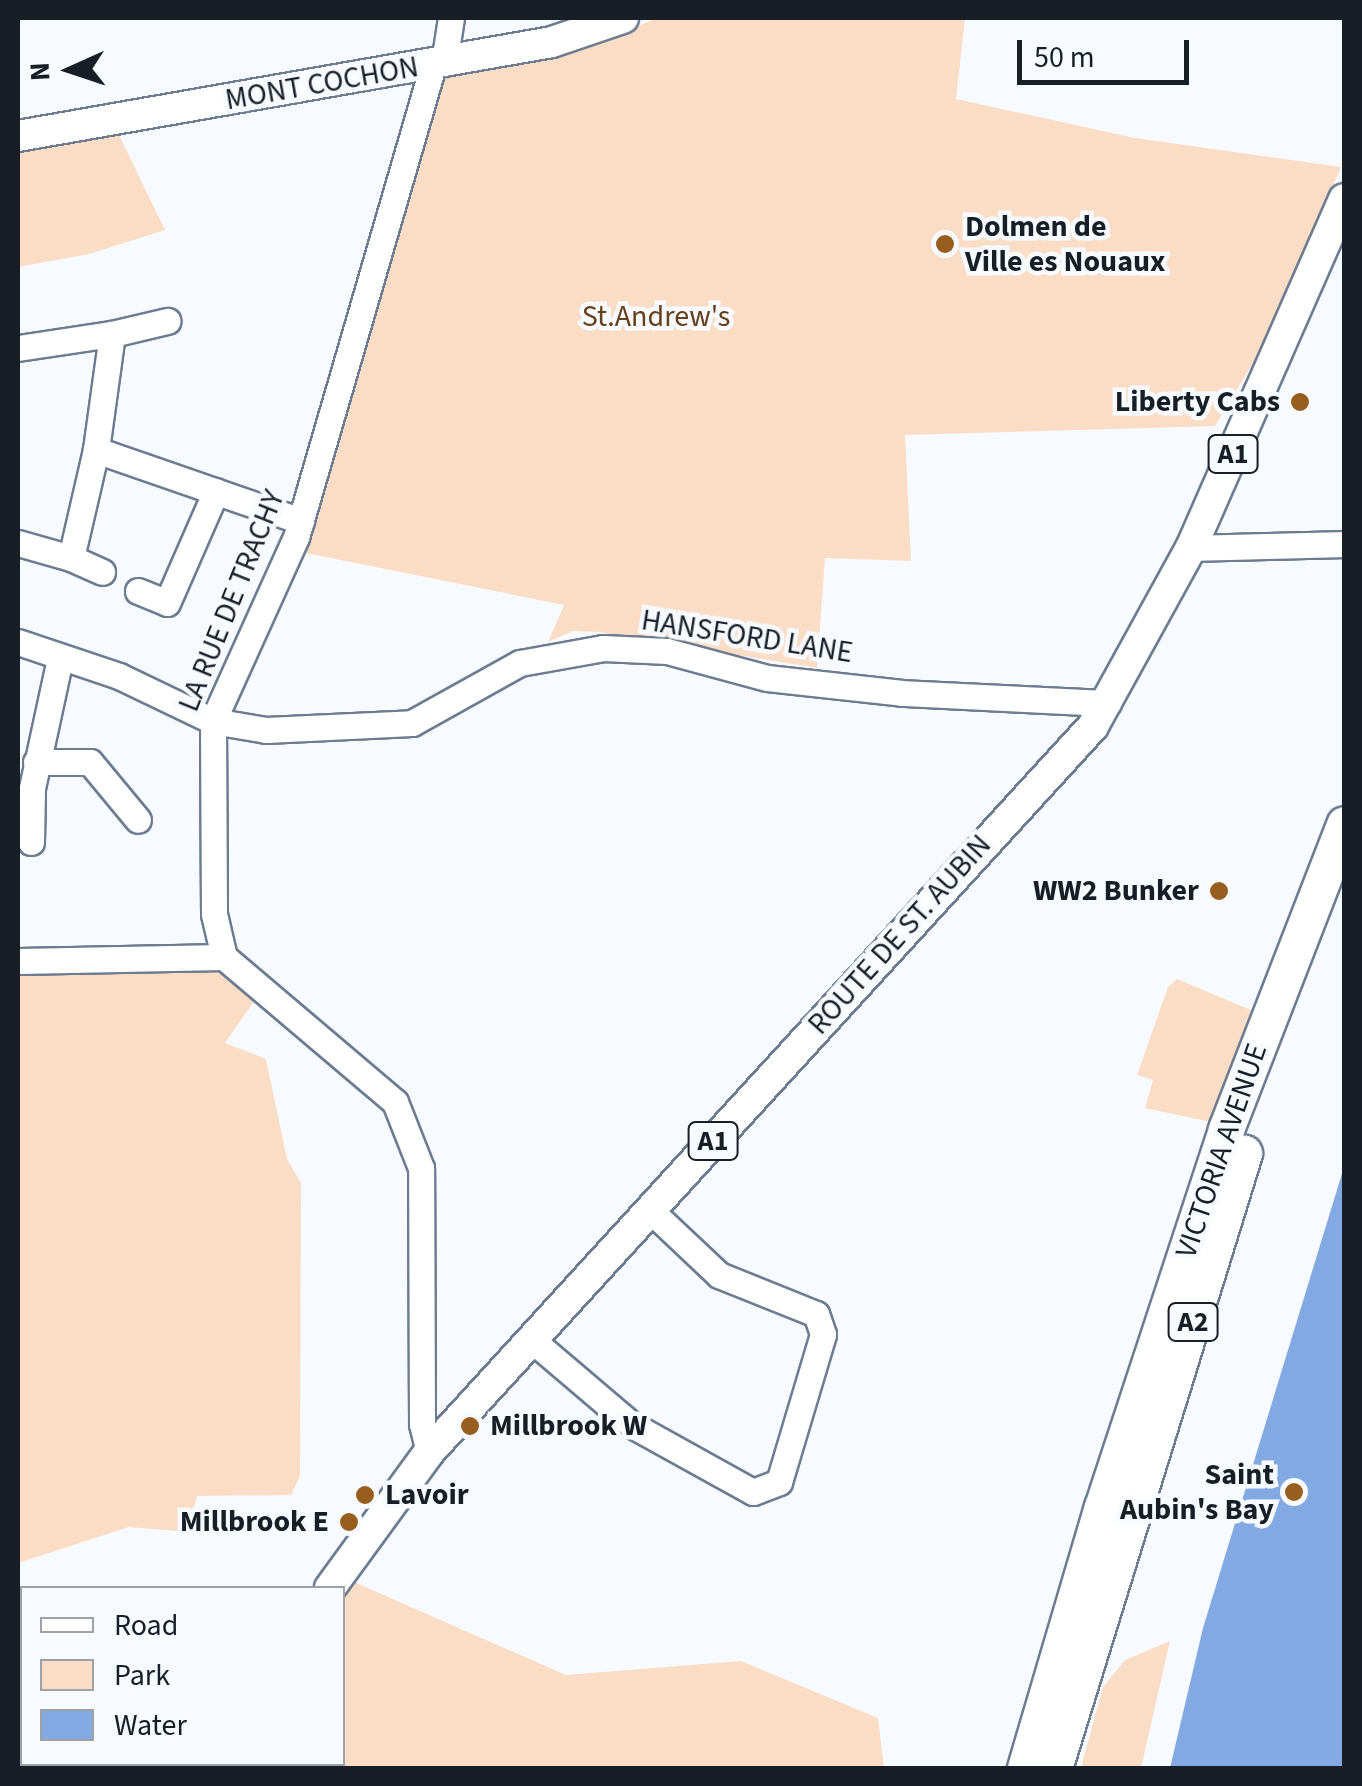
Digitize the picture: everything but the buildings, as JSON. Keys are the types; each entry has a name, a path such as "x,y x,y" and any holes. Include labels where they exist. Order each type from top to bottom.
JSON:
{"highway":[{"name":"VICTORIA AVENUE","path":"1025,1768 1102,1507 1226,1130 1344,824"},
{"name":"VICTORIA AVENUE","path":"1054,1768 1241,1160 1344,880"}],"main road":[{"name":"MONT COCHON","path":"18,136 552,42 623,18"},
{"name":"ROUTE DE ST. AUBIN","path":"331,1586 429,1452 956,870 1073,752 1108,703 1191,548 1344,199"}],"street":[{"name":"LA RUE DE TRACHY","path":"224,957 214,914 213,722 301,522 451,18"},
{"path":"18,348 167,322"},
{"path":"71,558 96,450 112,334"},
{"path":"96,450 301,522"},
{"path":"138,591 167,603 216,491"},
{"path":"18,542 102,572"},
{"path":"1191,548 1344,544"},
{"name":"HANSFORD LANE","path":"18,642 119,676 213,722 266,730 412,724 520,663 603,648 667,650 766,678 902,694 1108,703"},
{"path":"32,842 36,762 60,659"},
{"path":"36,762 90,762 138,820"},
{"path":"18,961 224,957 395,1102 421,1168 422,1424 429,1452"},
{"path":"532,1340 632,1425 753,1492 779,1482 823,1334 816,1314 718,1275 650,1210"}],"green space":[{"name":"St.Andrew's","path":"657,18 965,18 956,99 1135,138 1341,167 1256,358 1215,426 905,435 911,561 825,558 817,668 599,632 573,631 548,642 564,605 301,552 440,76 602,42"},
{"path":"119,135 165,230 89,254 18,267 18,152"},
{"path":"218,966 257,997 225,1043 266,1059 287,1159 301,1183 300,1476 291,1495 197,1496 188,1532 129,1527 18,1563 18,968"},
{"path":"1177,979 1251,1010 1211,1122 1145,1108 1153,1080 1137,1075 1168,987"},
{"path":"354,1582 566,1675 741,1661 878,1718 884,1768 290,1768 345,1766 345,1597"},
{"path":"1170,1641 1141,1768 1081,1768 1103,1687 1125,1660"}],"water":[{"name":"Saint Aubin's Bay","path":"1344,1167 1344,1768 1170,1768 1203,1628"}],"place":[{"name":"Dolmen de Ville es Nouaux","path":"945,244"},
{"name":"Liberty Cabs","path":"1300,402"},
{"name":"WW2 Bunker","path":"1219,891"},
{"name":"Millbrook W","path":"470,1426"},
{"name":"Saint Aubin's Bay","path":"1294,1492"},
{"name":"Lavoir","path":"365,1495"},
{"name":"Millbrook E","path":"349,1522"}]}
